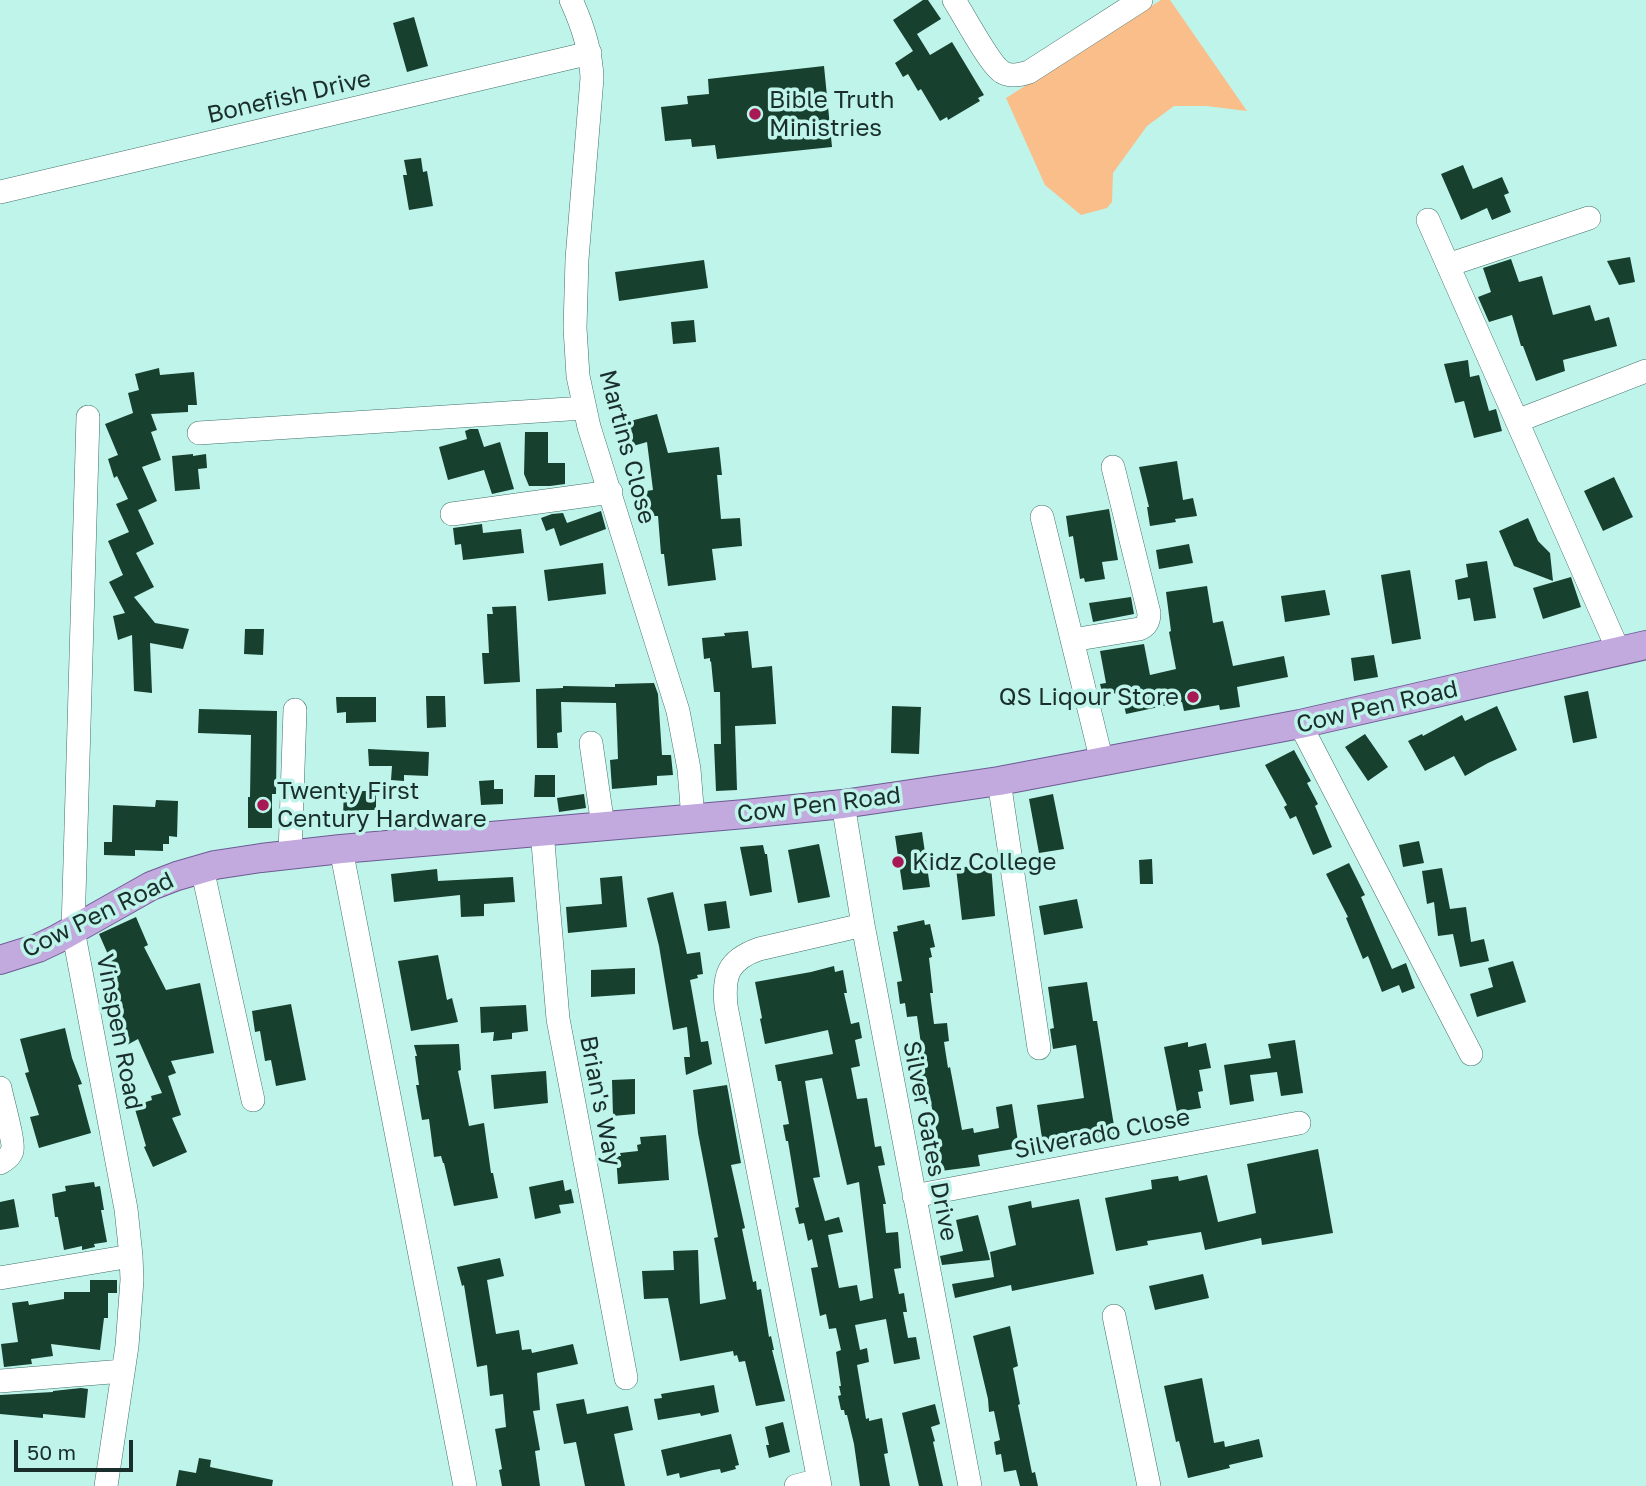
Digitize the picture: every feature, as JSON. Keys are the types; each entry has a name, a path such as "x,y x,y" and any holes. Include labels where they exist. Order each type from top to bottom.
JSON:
{"main road":[{"name":"Cow Pen Road","path":"0,960 38,948 151,886 202,868 238,861 341,849 843,804 999,781 1300,724 1633,648"}],"street":[{"name":"Martins Close","path":"571,0 590,53 592,78 577,259 576,358 584,408 678,711 689,769 693,819"},
{"path":"954,0 995,67 1007,74 1022,74 1038,66 1141,0"},
{"name":"Bonefish Drive","path":"0,192 590,53"},
{"path":"1448,265 1589,218"},
{"path":"1428,219 1517,421 1633,648"},
{"path":"1517,421 1646,371"},
{"path":"200,433 584,408"},
{"name":"Vinspen Road","path":"88,417 73,930 126,1209 131,1256 129,1318 106,1486"},
{"path":"1072,640 1139,629 1149,620 1113,467"},
{"path":"452,514 611,492"},
{"path":"1042,517 1102,762"},
{"path":"290,854 295,710"},
{"path":"1300,724 1471,1054"},
{"path":"591,743 603,826"},
{"path":"999,781 1039,1048"},
{"name":"Silver Gates Drive","path":"843,804 863,925 970,1486"},
{"name":"Brian's Way","path":"542,831 558,1018 626,1378"},
{"path":"341,849 464,1486"},
{"path":"202,868 253,1100"},
{"path":"796,1486 820,1483 726,1006 725,983 730,968 741,957 758,949 863,925"},
{"path":"0,1088 13,1142 13,1150 8,1158 0,1163"},
{"name":"Silverado Close","path":"914,1196 1299,1123"},
{"path":"0,1278 131,1256"},
{"path":"1114,1316 1149,1486"},
{"path":"0,1381 123,1371"}],"shaded area":[{"path":"1161,0 1170,0 1247,111 1206,106 1174,106 1147,126 1113,173 1112,202 1107,208 1081,215 1045,185 1006,98"}],"building":[{"path":"923,0 928,0 941,19 917,34 930,55 952,42 984,95 978,98 980,101 948,120 947,117 940,121 921,89 918,91 908,74 903,77 895,63 913,51 893,20"},
{"path":"414,17 428,66 407,72 393,23"},
{"path":"824,66 832,147 717,159 715,145 692,147 691,139 665,141 661,107 688,104 687,96 709,94 708,79"},
{"path":"421,158 423,172 427,171 433,206 409,210 403,175 407,175 404,160"},
{"path":"1463,165 1473,189 1502,177 1509,193 1504,195 1511,212 1492,220 1487,208 1461,220 1441,174"},
{"path":"1630,257 1635,282 1619,285 1607,261"},
{"path":"1511,259 1519,282 1542,276 1553,315 1590,305 1595,321 1609,317 1617,346 1563,360 1565,371 1536,381 1521,346 1512,315 1489,322 1478,297 1491,292 1483,268"},
{"path":"704,260 708,288 619,301 615,272"},
{"path":"694,320 696,342 673,344 671,322"},
{"path":"1468,360 1470,377 1479,375 1489,411 1496,409 1502,431 1474,438 1464,401 1455,403 1444,364"},
{"path":"159,368 160,375 194,372 197,405 188,405 188,412 151,414 157,430 151,432 161,460 142,467 157,501 138,510 154,544 136,553 154,587 134,597 155,623 189,629 183,649 150,643 152,693 134,691 132,635 118,640 113,616 125,613 109,582 123,575 108,541 129,532 116,504 128,499 117,476 114,478 108,459 118,455 105,424 133,413 128,393 139,390 135,374"},
{"path":"657,414 668,453 719,447 722,475 717,475 721,519 740,518 742,546 712,549 716,580 668,586 664,554 661,554 658,516 648,516 646,491 653,490 647,442 626,448 619,424"},
{"path":"478,429 484,447 500,442 514,489 492,494 484,470 448,480 439,447 467,439 465,431"},
{"path":"525,432 548,432 548,463 565,463 565,484 529,486 524,474"},
{"path":"206,454 207,468 198,469 200,489 175,491 172,456"},
{"path":"1177,461 1183,500 1193,498 1197,516 1150,526 1149,507 1139,467"},
{"path":"1614,477 1633,517 1603,531 1584,491"},
{"path":"1109,509 1118,560 1102,562 1105,579 1085,582 1084,578 1080,579 1073,536 1069,537 1066,516"},
{"path":"601,511 606,529 560,546 554,528 546,531 541,518 563,513 567,523"},
{"path":"1528,518 1538,541 1550,553 1553,581 1514,566 1499,531"},
{"path":"482,524 483,533 521,529 524,553 463,560 461,544 455,545 453,528"},
{"path":"1189,544 1193,563 1159,569 1156,550"},
{"path":"1487,561 1496,618 1474,621 1470,598 1458,600 1455,580 1468,577 1466,564"},
{"path":"603,563 606,594 548,601 544,570"},
{"path":"1410,570 1421,639 1392,644 1381,575"},
{"path":"1571,577 1581,607 1543,619 1533,588"},
{"path":"1207,586 1213,623 1223,621 1233,666 1284,656 1288,677 1237,687 1240,707 1220,710 1219,705 1184,711 1182,702 1126,714 1121,692 1103,696 1100,684 1106,683 1100,651 1144,644 1150,675 1176,669 1169,632 1166,592"},
{"path":"1325,590 1330,615 1285,622 1281,596"},
{"path":"1131,597 1134,614 1093,622 1089,603"},
{"path":"516,606 520,682 484,684 482,653 489,653 487,614 493,614 492,607"},
{"path":"245,629 264,629 263,655 244,654"},
{"path":"748,631 752,668 772,666 776,724 735,726 737,790 716,791 714,744 721,744 720,692 714,692 711,661 710,658 704,659 702,638"},
{"path":"1374,655 1378,677 1354,681 1351,658"},
{"path":"654,683 658,694 662,755 671,755 673,775 657,776 657,785 612,789 610,760 618,759 616,703 561,702 562,732 557,733 558,748 537,748 536,689"},
{"path":"1588,691 1597,738 1573,743 1564,696"},
{"path":"426,696 445,696 446,727 427,728"},
{"path":"336,697 376,697 376,722 346,723 346,712 337,713"},
{"path":"892,706 921,707 919,754 891,753"},
{"path":"1497,706 1517,750 1465,776 1454,756 1425,771 1408,741 1462,715 1465,721"},
{"path":"199,709 277,711 276,794 272,794 272,828 248,828 251,735 198,733"},
{"path":"1365,734 1388,767 1368,781 1345,747"},
{"path":"368,749 429,752 428,776 404,775 404,781 391,780 392,766 369,766"},
{"path":"1294,750 1311,781 1307,783 1318,804 1315,806 1332,847 1313,855 1296,816 1290,819 1284,807 1287,805 1265,765"},
{"path":"535,775 555,775 555,797 534,797"},
{"path":"494,780 494,789 503,789 503,804 481,805 479,781"},
{"path":"344,791 376,791 376,810 359,810 359,816 343,816"},
{"path":"584,794 586,808 559,812 557,798"},
{"path":"1053,794 1064,849 1039,853 1029,799"},
{"path":"156,800 178,801 177,837 169,836 169,844 163,844 163,851 135,850 135,856 104,855 104,842 112,842 113,805 155,807"},
{"path":"922,832 930,887 903,890 895,836"},
{"path":"1419,841 1424,863 1403,867 1399,845"},
{"path":"819,844 830,897 798,903 788,850"},
{"path":"763,845 767,854 772,892 750,896 740,847"},
{"path":"1152,859 1153,884 1140,884 1139,860"},
{"path":"1349,863 1365,895 1361,897 1392,969 1406,963 1415,988 1402,993 1399,985 1382,992 1368,956 1363,959 1346,918 1348,917 1326,874"},
{"path":"991,864 995,916 962,920 956,868"},
{"path":"1442,868 1450,909 1466,907 1471,942 1484,939 1489,961 1460,967 1453,934 1438,936 1434,902 1427,904 1422,871"},
{"path":"437,869 438,881 513,877 515,902 484,904 484,916 461,917 460,895 394,902 391,874"},
{"path":"622,876 627,927 568,933 566,907 602,904 600,878"},
{"path":"673,892 687,954 700,952 703,974 690,980 701,1042 708,1041 712,1064 686,1075 684,1057 690,1057 687,1027 673,1030 659,946 647,898"},
{"path":"1077,899 1083,928 1044,935 1039,906"},
{"path":"726,901 730,928 708,931 704,904"},
{"path":"136,917 148,945 144,947 166,990 200,983 214,1053 171,1061 176,1073 168,1076 181,1115 172,1118 187,1152 153,1167 144,1147 146,1146 134,1106 152,1100 151,1096 162,1093 138,1039 127,1045 115,1021 121,1018 102,983 117,975 99,934"},
{"path":"924,920 925,925 930,924 935,947 930,948 932,957 929,958 934,1024 947,1023 949,1041 944,1042 962,1130 973,1128 974,1133 999,1128 996,1107 1012,1104 1019,1148 978,1155 980,1166 933,1172 927,1141 938,1139 929,1093 918,1095 914,1074 925,1072 917,1016 907,1017 905,1003 900,1004 897,982 902,981 893,932 898,931 897,926"},
{"path":"438,955 447,1000 452,998 458,1022 411,1031 398,961"},
{"path":"1513,961 1526,1002 1477,1017 1470,994 1493,987 1488,968"},
{"path":"834,966 835,972 843,970 847,993 844,993 851,1024 859,1022 862,1038 855,1040 860,1066 851,1068 857,1099 867,1098 875,1147 881,1146 885,1165 878,1166 886,1204 883,1204 886,1233 898,1232 901,1268 894,1269 899,1294 904,1293 907,1312 903,1312 908,1338 916,1337 920,1359 894,1364 886,1319 855,1325 860,1350 867,1348 869,1362 857,1365 866,1419 869,1418 869,1421 882,1418 888,1453 884,1454 890,1486 860,1486 847,1415 841,1410 838,1396 841,1395 841,1386 836,1352 841,1350 836,1328 829,1329 826,1314 820,1316 811,1268 818,1267 812,1239 808,1241 804,1223 799,1224 795,1208 799,1207 783,1125 789,1124 781,1081 778,1081 775,1065 833,1054 828,1030 765,1044 760,1019 762,1018 755,982","holes":["822,1078 847,1185 859,1182 873,1298 860,1301 857,1285 839,1288 828,1235 843,1232 839,1217 825,1221 813,1178 820,1177 805,1081"]},
{"path":"635,968 635,994 591,997 591,970"},
{"path":"1087,982 1093,1021 1097,1021 1116,1138 1091,1142 1090,1138 1043,1145 1037,1105 1084,1098 1076,1045 1053,1049 1050,1029 1054,1028 1048,987"},
{"path":"291,1004 306,1080 276,1086 271,1060 265,1061 260,1031 255,1032 252,1011"},
{"path":"526,1005 528,1031 512,1033 512,1039 493,1041 494,1032 481,1033 480,1007"},
{"path":"65,1028 82,1084 78,1085 91,1133 39,1148 30,1117 39,1115 25,1073 29,1072 20,1039"},
{"path":"1295,1040 1303,1093 1281,1096 1277,1072 1250,1075 1254,1101 1230,1105 1224,1065 1271,1058 1268,1044"},
{"path":"1188,1042 1188,1047 1206,1043 1211,1068 1199,1070 1203,1091 1198,1092 1201,1108 1177,1112 1164,1047"},
{"path":"459,1044 461,1070 458,1071 469,1126 484,1123 491,1173 498,1198 454,1206 444,1163 441,1156 434,1157 429,1119 422,1120 416,1085 419,1085 414,1045"},
{"path":"546,1071 548,1103 494,1109 491,1075"},
{"path":"635,1079 635,1114 613,1116 612,1080"},
{"path":"727,1085 741,1163 731,1165 745,1228 742,1229 753,1282 756,1281 757,1290 761,1289 769,1337 771,1336 785,1401 756,1406 745,1361 739,1362 733,1351 680,1361 668,1298 644,1299 642,1271 674,1270 673,1251 698,1250 700,1304 726,1299 714,1238 718,1237 698,1133 693,1090"},
{"path":"666,1135 669,1180 618,1184 616,1156 638,1151 640,1137"},
{"path":"1318,1149 1333,1233 1262,1245 1261,1238 1205,1250 1201,1232 1147,1241 1148,1245 1116,1251 1105,1198 1152,1189 1151,1180 1178,1176 1179,1181 1207,1175 1218,1222 1256,1213 1247,1164"},
{"path":"563,1180 565,1191 571,1189 574,1203 559,1205 561,1213 535,1219 529,1187"},
{"path":"94,1182 95,1187 100,1186 107,1242 82,1250 82,1246 64,1250 52,1194 66,1191 65,1186"},
{"path":"14,1199 19,1227 0,1230 0,1202"},
{"path":"1079,1199 1094,1274 1012,1291 1011,1285 955,1298 952,1284 994,1277 990,1252 1016,1245 1008,1206 1031,1201 1032,1208"},
{"path":"978,1215 990,1260 942,1265 940,1256 963,1251 956,1220"},
{"path":"500,1258 504,1276 487,1280 496,1334 519,1330 522,1350 531,1349 532,1353 573,1344 578,1364 537,1373 540,1410 533,1411 540,1450 535,1451 540,1486 502,1486 495,1429 506,1427 503,1394 490,1396 487,1365 477,1367 464,1285 462,1286 457,1267"},
{"path":"1203,1274 1209,1298 1155,1310 1149,1286"},
{"path":"90,1280 117,1280 117,1293 108,1293 108,1318 104,1318 100,1350 51,1344 53,1356 31,1359 32,1364 4,1367 1,1344 18,1342 12,1303 28,1301 29,1305 64,1299 64,1292 90,1292"},
{"path":"1010,1326 1018,1366 1013,1368 1020,1404 1018,1405 1032,1473 1035,1472 1038,1486 1020,1486 1016,1470 1004,1472 1001,1454 996,1455 994,1442 1000,1440 994,1411 989,1412 973,1336"},
{"path":"1202,1378 1214,1443 1224,1441 1225,1447 1259,1439 1263,1457 1188,1478 1179,1441 1176,1442 1164,1386"},
{"path":"714,1385 719,1412 658,1420 654,1399 662,1398 661,1394"},
{"path":"88,1389 85,1418 0,1414 0,1395"},
{"path":"584,1399 587,1414 628,1406 633,1430 614,1434 625,1486 585,1486 576,1442 564,1444 556,1404"},
{"path":"935,1404 940,1424 931,1427 943,1486 919,1486 902,1413"},
{"path":"783,1422 790,1452 769,1458 765,1427"},
{"path":"731,1434 739,1465 735,1466 736,1469 721,1473 720,1469 713,1470 680,1478 679,1473 667,1476 661,1450"},
{"path":"199,1458 211,1460 210,1467 273,1480 272,1486 176,1486 179,1470 196,1473"}],"place":[{"name":"Bible Truth Ministries","path":"755,114"},
{"name":"QS Liqour Store","path":"1193,697"},
{"name":"Twenty First Century Hardware","path":"263,805"},
{"name":"Kidz College","path":"898,862"}]}
